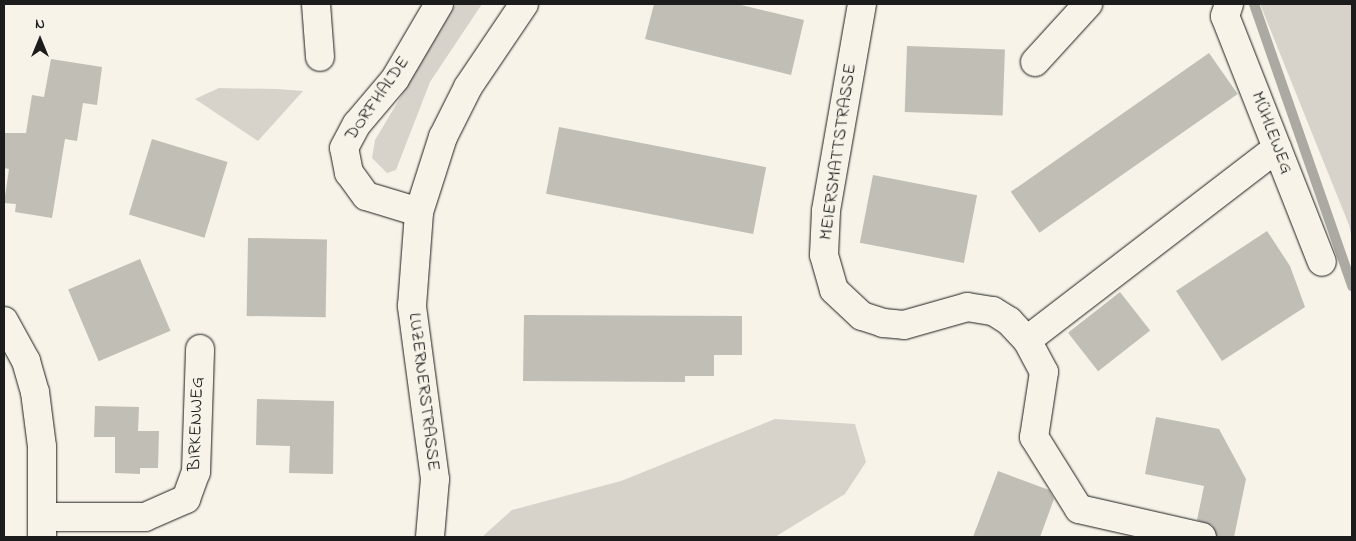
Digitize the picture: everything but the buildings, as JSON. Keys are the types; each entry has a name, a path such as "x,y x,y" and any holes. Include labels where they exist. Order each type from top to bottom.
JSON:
{"street":[{"path":"316,4 320,57"},
{"name":"LUZERNERSTRASSE","path":"430,537 435,479 412,306 419,212 443,137 468,87 524,4"},
{"name":"MEIERSMATTSTRASSE","path":"862,4 826,211 824,255 834,290 862,316 883,323 904,325 967,307 992,310 1027,340 1044,372 1034,437 1078,509 1202,537"},
{"path":"1035,62 1088,4"},
{"name":"MÜHLEWEG","path":"1229,4 1225,16 1322,262"},
{"name":"DORFHALDE","path":"419,212 366,196 349,172 344,148 357,124 395,79 437,5"},
{"path":"1027,340 1277,148"},
{"path":"4,320 26,361 35,392 42,447 42,527"},
{"name":"BIRKENWEG","path":"42,527 145,517 186,499 196,472 200,349"}],"shaded area":[{"path":"456,4 482,4 430,82 396,170 387,173 372,158 375,140"},
{"path":"1260,4 1352,4 1352,239 1349,225"},
{"path":"219,88 303,91 258,141 195,99"},
{"path":"775,419 855,424 866,462 845,494 775,537 482,537 512,510 621,481"}],"waterway":[{"path":"1254,4 1352,286"}]}
